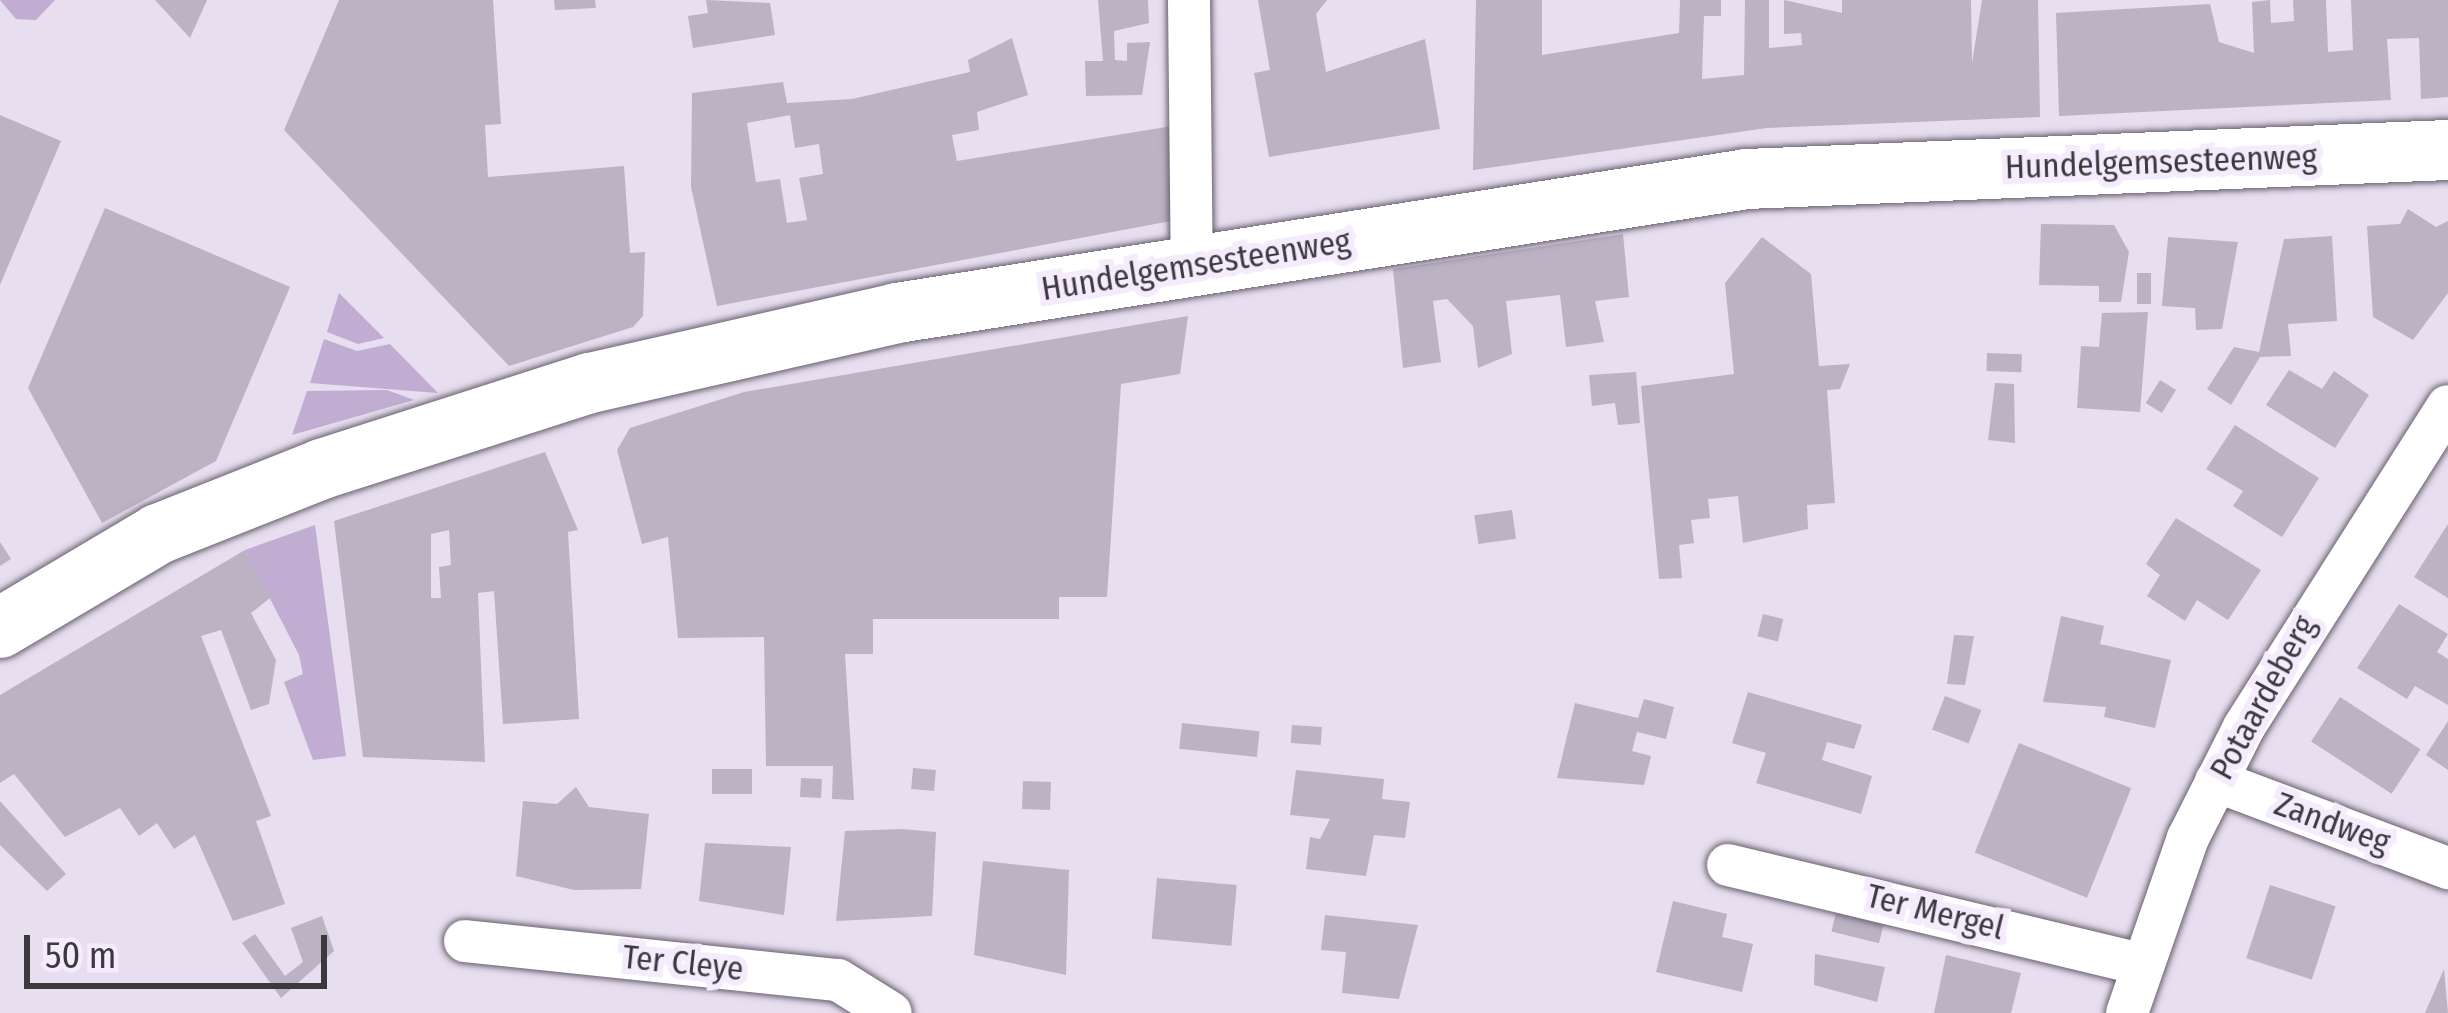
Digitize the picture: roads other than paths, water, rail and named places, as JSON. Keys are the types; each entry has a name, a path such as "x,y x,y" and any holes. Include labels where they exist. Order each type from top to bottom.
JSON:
{"main road":[{"name":"Hundelgemsesteenweg","path":"0,628 158,533 590,383 897,313 1747,179 2448,150"}],"street":[{"path":"1190,0 1192,265"},
{"name":"Potaardeberg","path":"2127,1013 2141,964 2216,782 2322,594 2448,406"},
{"name":"Zandweg","path":"2216,782 2448,868"},
{"name":"Ter Mergel","path":"1728,865 2141,964"},
{"name":"Ter Cleye","path":"465,941 838,980 892,1013"}]}
